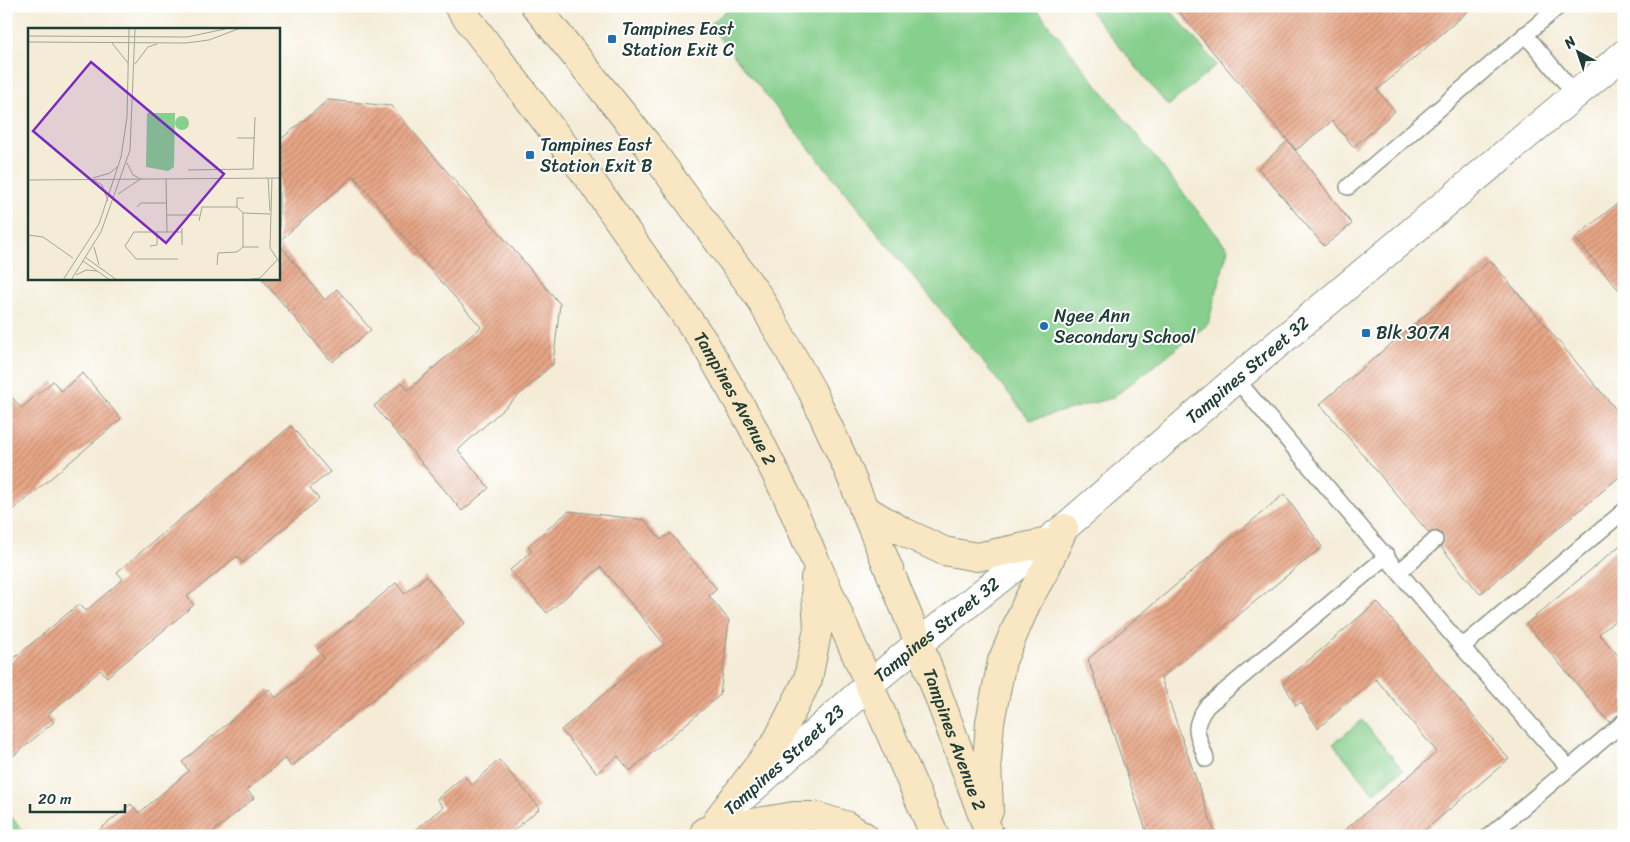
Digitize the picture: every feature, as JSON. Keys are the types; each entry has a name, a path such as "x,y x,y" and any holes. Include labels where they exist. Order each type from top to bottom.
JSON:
{"main road":[{"name":"Tampines Avenue 2","path":"458,6 590,181 704,342 751,424 788,498 935,836"},
{"name":"Tampines Avenue 2","path":"535,6 646,142 759,297 812,391 847,467 919,643 990,836"},
{"path":"863,508 902,531 944,551 977,557 1054,535"},
{"path":"990,836 988,751 992,708 1002,661 1028,600 1045,570 1054,535"},
{"path":"707,829 777,741 808,679 818,628 814,559"},
{"path":"707,829 784,818 815,816 845,825 864,836"}],"street":[{"name":"Tampines Street 32","path":"870,684 1054,535 1236,379 1624,54"},
{"name":"Tampines Street 23","path":"707,829 870,684"}],"lane":[{"path":"1348,187 1560,6"},
{"path":"1525,34 1576,94"},
{"path":"1236,379 1400,571 1462,647 1569,768"},
{"path":"1462,647 1624,510"},
{"path":"1400,571 1435,540"},
{"path":"1206,760 1196,726 1199,716 1207,706 1387,556"},
{"path":"1499,833 1569,768 1624,722"}],"green space":[{"path":"732,6 1034,6 1228,249 1208,324 1112,398 1030,420 709,25"},
{"path":"1086,6 1167,6 1217,65 1168,106"},
{"path":"1362,720 1403,770 1374,793 1333,744"},
{"path":"6,811 28,836 6,836"}],"building":[{"path":"1174,6 1474,6 1377,90 1395,111 1354,147 1332,121 1296,150"},
{"path":"328,100 391,106 560,304 553,364 458,450 489,488 462,511 374,406 402,382 408,390 481,327 431,270 354,176 280,240 280,140"},
{"path":"1288,141 1352,224 1324,246 1258,168"},
{"path":"1624,198 1624,296 1575,238"},
{"path":"280,245 325,300 337,289 371,330 332,362 263,280 280,280"},
{"path":"1490,260 1624,419 1624,473 1480,594 1441,547 1444,542 1442,534 1437,531 1429,533 1320,404"},
{"path":"83,373 121,419 6,516 6,390 21,408 53,381 61,391"},
{"path":"291,426 330,472 310,488 319,499 243,563 237,556 187,597 194,605 107,677 101,670 47,715 54,722 6,762 6,665 79,604 86,611 123,579 117,572"},
{"path":"1284,494 1322,547 1161,678 1216,836 1148,836 1088,659"},
{"path":"569,511 645,520 661,540 670,533 717,589 709,596 729,620 720,695 630,771 618,756 597,773 561,730 664,644 601,567 547,613 510,570 532,551 528,546"},
{"path":"1624,542 1624,613 1599,634 1624,662 1624,713 1609,722 1526,624"},
{"path":"426,576 465,623 291,767 285,758 247,790 254,798 209,836 92,836 131,804 139,813 189,771 182,762 269,689 276,698 324,658 317,649 396,583 405,594"},
{"path":"1377,602 1509,759 1418,836 1338,836 1437,752 1376,679 1318,728 1301,702 1296,706 1283,682"},
{"path":"499,760 540,808 507,836 408,836 443,807 437,799 464,776 472,785"}],"place":[{"name":"Tampines East Station Exit C","path":"612,39"},
{"name":"Tampines East Station Exit B","path":"530,155"},
{"name":"Ngee Ann Secondary School","path":"1044,326"},
{"name":"Blk 307A","path":"1366,333"}]}
